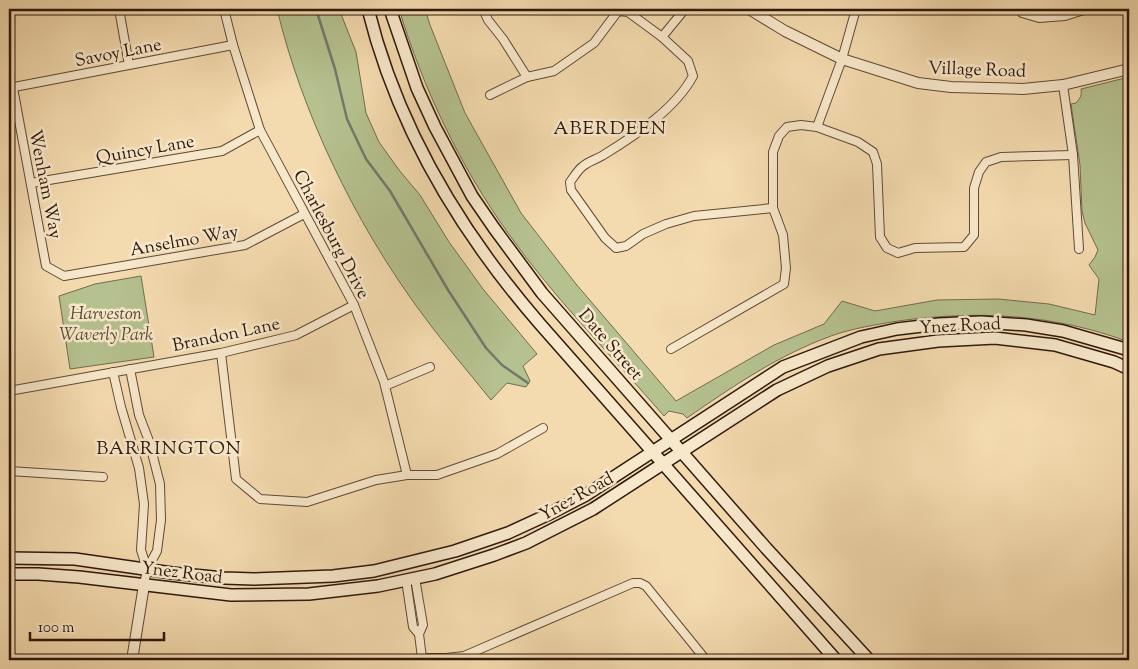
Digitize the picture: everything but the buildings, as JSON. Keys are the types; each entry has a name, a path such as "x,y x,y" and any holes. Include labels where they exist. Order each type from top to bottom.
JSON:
{"main road":[{"path":"368,9 383,60 414,132 432,171 468,232 511,291 836,660"},
{"name":"Date Street","path":"390,9 417,88 435,127 472,196 494,228 542,293 766,548 869,660"},
{"name":"Ynez Road","path":"9,558 75,559 224,578 276,580 374,571 405,564 508,533 566,506 586,495 783,367 861,337 897,329 981,322 1026,325 1063,331 1129,350"},
{"name":"Ynez Road","path":"9,574 79,577 231,595 284,596 378,586 435,574 526,543 593,509 777,390 828,366 879,349 938,341 995,338 1055,346 1114,362 1129,369"},
{"path":"410,579 410,572 415,569 470,553 480,542"}],"street":[{"path":"120,9 129,65"},
{"name":"Charlesburg Drive","path":"224,9 233,45 260,130 354,305 385,386 407,475"},
{"path":"483,9 488,20 504,39 527,78"},
{"path":"662,37 685,9"},
{"name":"Village Road","path":"749,9 784,31 842,59 918,83 951,87 1023,89 1063,85 1129,69"},
{"path":"817,127 842,59 856,9"},
{"path":"901,9 906,9"},
{"path":"1021,9 1022,13 1039,18 1065,16 1087,9"},
{"path":"490,95 527,78 554,71 594,43 618,11 628,12 662,37 688,61 693,76 685,90 669,106 636,134 583,166 570,182 571,190 606,238 616,248 626,246 643,234 666,224 694,216 774,208"},
{"name":"Savoy Lane","path":"11,88 233,45"},
{"path":"1063,85 1073,155 1080,249"},
{"name":"Wenham Way","path":"11,88 46,266 64,276"},
{"path":"671,349 784,284 786,268 783,236 774,208 773,152 779,136 787,127 801,125 817,127 858,142 873,152 877,164 880,237 887,248 898,253 915,248 964,246 974,235 974,188 979,172 986,162 1001,157 1073,155"},
{"name":"Quincy Lane","path":"31,184 222,151 260,130"},
{"name":"Anselmo Way","path":"64,276 245,246 304,214"},
{"name":"Brandon Lane","path":"9,391 221,353 296,335 354,305"},
{"path":"221,353 236,479 260,499 307,502 376,480 407,475 437,475 497,454 543,428"},
{"path":"385,386 430,367"},
{"path":"130,369 139,415 149,441 160,484 161,520 157,551 147,569 132,660"},
{"path":"113,372 120,407 139,468 144,504 141,550 147,569"},
{"path":"9,471 103,477"},
{"path":"410,579 413,627 419,634 422,658"},
{"path":"411,660 464,656 634,583 646,586 706,660"}],"green space":[{"path":"277,9 339,9 356,52 366,113 379,142 420,195 449,242 483,289 537,354 523,366 530,381 526,387 507,383 491,400 435,331 394,273 352,202 316,126 288,48"},
{"path":"399,9 425,9 465,113 521,213 576,284 676,401 774,345 824,324 842,301 875,311 937,300 998,299 1049,304 1095,315 1099,279 1089,265 1098,250 1085,223 1082,211 1080,165 1071,104 1076,103 1080,98 1081,89 1129,77 1129,342 1072,325 1015,317 986,315 898,321 864,327 831,336 793,352 757,372 687,418 683,414 669,411 664,416 544,281 508,233 474,181 444,126 431,97"},
{"name":"Harveston Waverly Park","path":"141,276 154,357 70,369 59,296 95,284"}],"waterway":[{"path":"316,9 335,69 347,119 366,159 390,191 448,290 486,348 502,365 528,383"}],"district":[{"name":"ABERDEEN","path":"610,127"},
{"name":"BARRINGTON","path":"169,447"}]}
